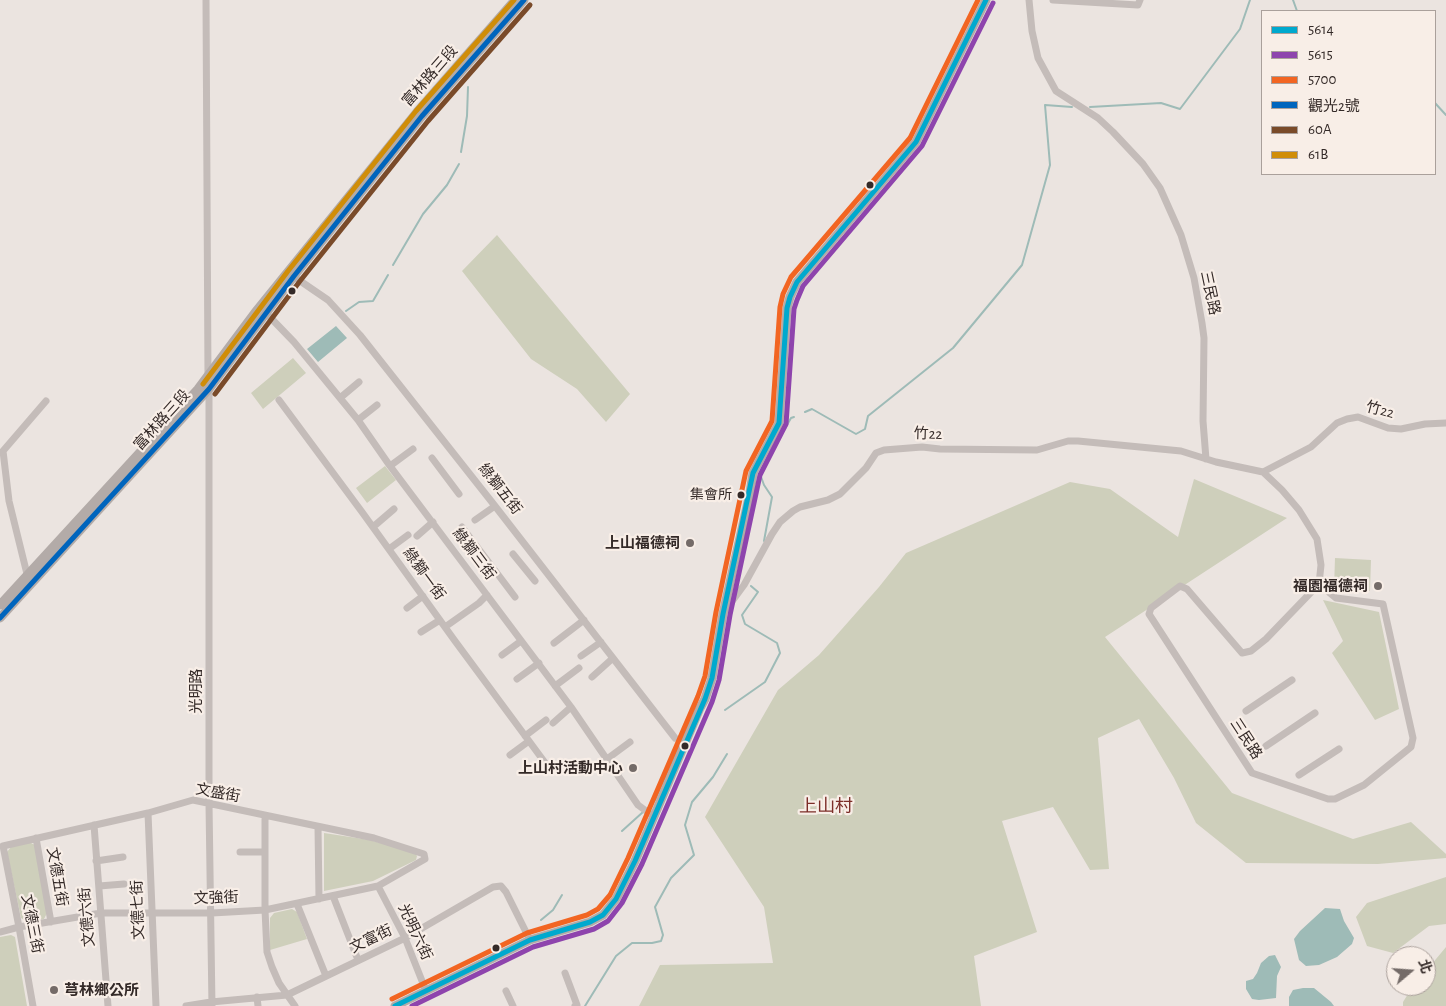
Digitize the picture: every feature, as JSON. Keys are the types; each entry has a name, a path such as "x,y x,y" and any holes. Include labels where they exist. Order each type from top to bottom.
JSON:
{"main road":[{"name":"富林路三段","path":"0,618 209,389 266,313 290,274 417,112 515,0"},
{"name":"富林路三段","path":"0,605 198,389 290,274 422,116 524,0"},
{"path":"395,1006 530,940 590,922 607,910 616,899 635,861 705,699 714,666 753,473 779,423 787,308 796,282 916,142 986,0"}],"street":[{"name":"光明路","path":"206,0 209,389 209,804 212,1004"},
{"name":"三民路","path":"1029,0 1032,31 1038,58 1056,92 1098,118 1142,164 1160,188 1181,235 1194,278 1204,338 1203,421 1206,459"},
{"path":"1053,0 1139,3"},
{"name":"綠獅五街","path":"290,274 328,300 360,335 675,738"},
{"name":"綠獅三街","path":"266,313 294,342 358,420 486,595 556,686 638,805 654,816"},
{"path":"340,398 359,382"},
{"name":"綠獅一街","path":"279,400 546,764"},
{"path":"27,574 9,501 3,451 46,401"},
{"path":"358,420 377,405"},
{"name":"竹22","path":"723,614 744,585 780,522 800,507 828,500 840,494 866,468 876,453 884,450 922,447 940,449 1037,450 1068,441 1078,441 1174,450 1263,472 1311,447 1337,423 1347,419 1358,417 1388,428 1401,429 1425,424 1446,423"},
{"path":"390,466 413,450"},
{"path":"432,458 459,494"},
{"path":"1263,472 1299,510 1317,539 1321,565 1319,584"},
{"path":"475,520 495,506"},
{"path":"373,526 394,510"},
{"path":"417,536 433,522"},
{"path":"462,527 515,597"},
{"path":"389,549 408,534"},
{"path":"513,554 535,582"},
{"name":"三民路","path":"1319,584 1336,598 1383,604 1413,738 1411,747 1364,785 1335,799 1328,799 1252,773 1148,614 1151,608 1180,586 1187,588 1242,653 1251,651 1266,639 1319,584"},
{"path":"445,627 479,603 486,595"},
{"path":"407,608 423,596"},
{"path":"421,632 440,620"},
{"path":"554,643 584,620"},
{"path":"502,655 521,641"},
{"path":"581,656 600,642"},
{"path":"592,676 614,658"},
{"path":"517,679 539,663"},
{"path":"556,686 579,668"},
{"path":"1246,711 1292,680"},
{"path":"553,723 571,707"},
{"path":"1266,746 1315,713"},
{"path":"510,755 546,720"},
{"path":"607,759 630,742"},
{"path":"1299,775 1339,749"},
{"name":"文盛街","path":"3,846 148,813 193,800 374,838 418,851 424,854 425,859"},
{"name":"文德七街","path":"148,813 156,1006"},
{"path":"265,816 267,952 279,983 294,1006"},
{"name":"文德六街","path":"94,825 108,1006"},
{"path":"318,827 319,899"},
{"name":"文德五街","path":"36,838 51,922"},
{"name":"文德三街","path":"3,846 33,1006"},
{"path":"240,852 265,852"},
{"path":"96,861 122,857"},
{"name":"文強街","path":"0,932 101,913 212,913 265,910 378,886 425,859"},
{"path":"98,886 124,884"},
{"name":"光明六街","path":"378,886 405,938 426,991"},
{"name":"文富街","path":"186,1006 287,995 405,938 493,887 501,886 506,892 530,940"},
{"path":"333,896 358,960"},
{"path":"298,904 326,976"},
{"path":"565,973 577,1005 575,1006"},
{"path":"506,991 513,1006"},
{"path":"257,998 258,1006"}],"green space":[{"path":"497,235 630,394 606,422 577,389 531,359 462,271"},
{"path":"293,358 306,373 263,409 251,393"},
{"path":"385,466 396,480 367,503 356,488"},
{"path":"1194,479 1287,518 1105,637 1232,793 1353,839 1411,822 1446,854 1446,858 1378,864 1246,863 1196,823 1174,778 1139,719 1098,738 1109,869 1090,870 1053,807 1002,821 1037,932 974,956 981,1006 639,1006 660,965 773,963 764,907 705,817 778,690 819,655 879,587 906,553 1070,482 1110,489 1178,537"},
{"path":"1335,558 1371,560 1370,591 1334,589"},
{"path":"1323,600 1379,612 1399,709 1375,720 1332,653 1343,641"},
{"path":"324,833 370,840 415,853 417,856 416,860 373,881 324,891"},
{"path":"29,842 35,845 47,913 44,919 28,922 21,918 7,852 11,847"},
{"path":"1446,877 1446,924 1429,926 1402,946 1386,946 1386,951 1367,946 1356,917 1367,903"},
{"path":"292,909 297,912 307,939 270,950 270,918 274,913"},
{"path":"11,935 15,937 27,1006 0,1006 0,937"},
{"path":"1446,947 1446,1006 1403,1006 1407,996 1436,996 1436,959"}],"water":[{"path":"336,326 347,338 318,362 307,349"},
{"path":"1325,908 1340,909 1344,921 1354,938 1352,944 1337,957 1319,965 1306,966 1299,960 1294,939"},
{"path":"1275,955 1281,967 1277,976 1276,998 1252,999 1246,989 1246,981 1253,979 1261,963 1269,956"},
{"path":"1314,988 1334,1006 1289,1006 1289,997 1293,990"}],"waterway":[{"path":"1090,107 1161,103 1180,109 1240,29 1250,0"},
{"path":"1293,0 1297,10"},
{"path":"461,152 467,116 468,87"},
{"path":"1436,104 1446,115"},
{"path":"805,412 812,409 856,434 865,429 868,416 953,348 1022,265 1050,165 1045,105 1072,107"},
{"path":"393,265 423,214 447,185 459,164"},
{"path":"346,311 359,302 373,301 388,275"},
{"path":"764,541 772,497 764,485 760,474 791,418 794,417"},
{"path":"725,710 765,682 780,653 777,643 745,624 742,615 758,592 751,586"},
{"path":"650,806 655,800 690,720"},
{"path":"585,1006 616,956 632,943 661,941 663,935 655,907 671,878 694,855 685,825 692,802 713,777 727,754"},
{"path":"622,831 643,812"},
{"path":"541,920 553,910 562,895"}],"transit line":[{"name":"61B","path":"203,384 288,271 416,111 514,0"},
{"name":"觀光2號","path":"0,618 209,389 294,276 422,116 524,0"},
{"name":"5700","path":"392,999 527,933 587,915 598,909 610,895 628,858 705,676 716,612 746,471 772,421 780,307 783,294 791,277 910,138 978,0"},
{"name":"5614","path":"395,1006 530,940 590,922 603,915 616,899 635,861 705,699 712,678 723,614 753,473 779,423 787,308 790,297 797,282 916,142 986,0"},
{"name":"5615","path":"412,1006 533,947 594,929 608,921 622,903 642,864 712,702 719,680 730,615 760,475 786,424 794,309 797,300 803,286 922,146 993,3"},
{"name":"60A","path":"215,394 300,281 428,121 530,5"}],"place":[{"name":"集會所","path":"741,495"},
{"name":"上山福德祠","path":"690,543"},
{"name":"福園福德祠","path":"1378,586"},
{"name":"上山村活動中心","path":"633,768"},
{"name":"芎林鄉公所","path":"54,990"}],"district":[{"name":"上山村","path":"826,807"}]}
